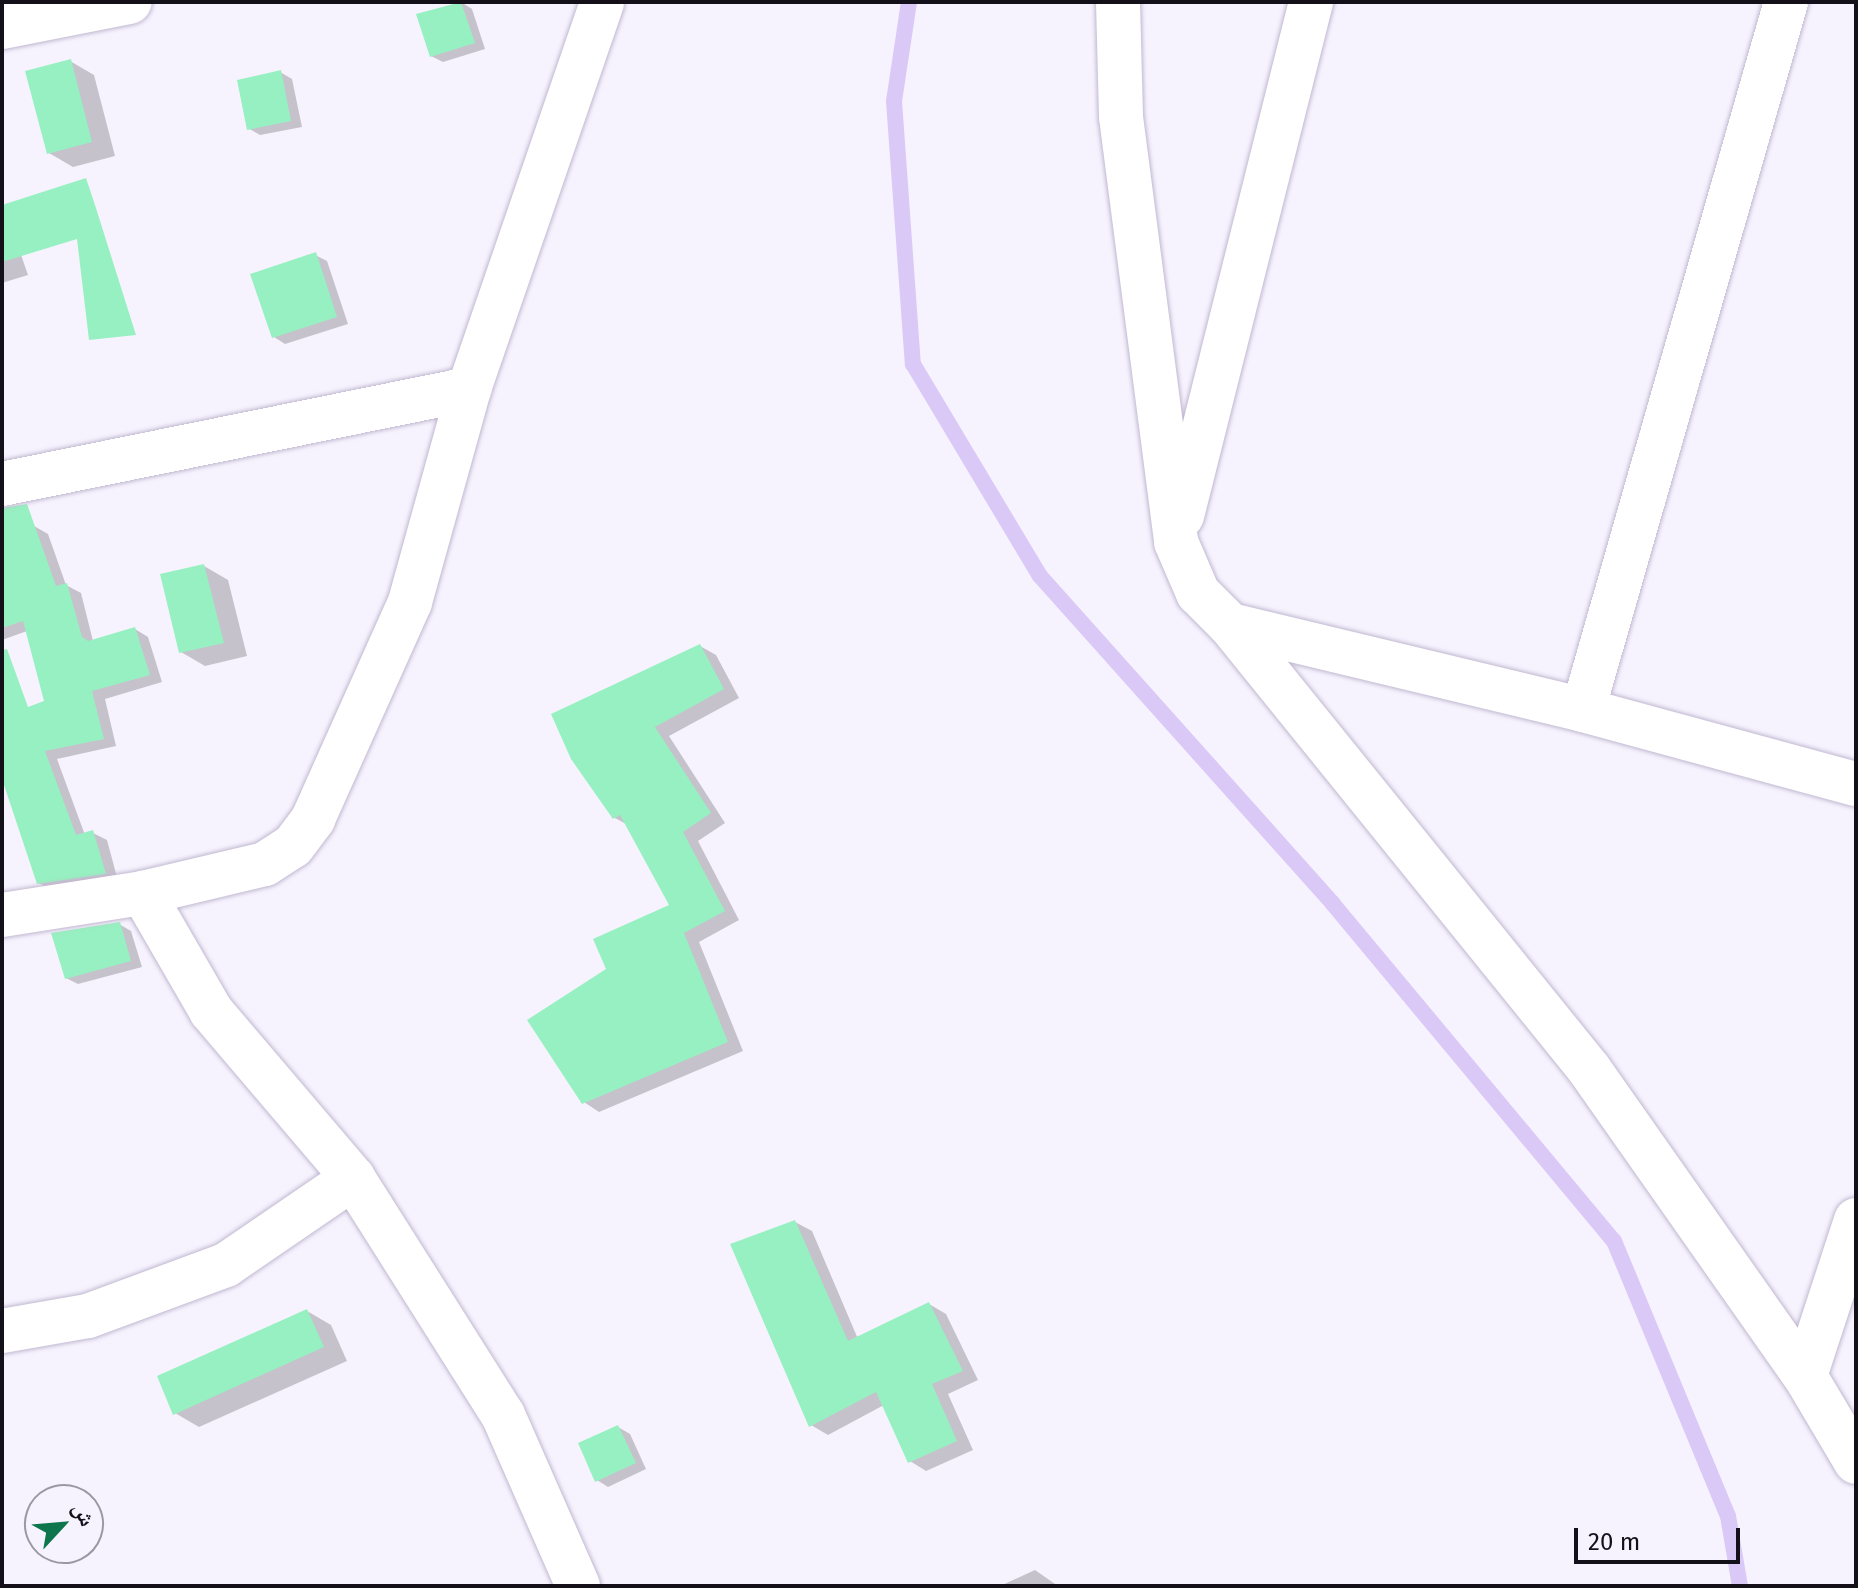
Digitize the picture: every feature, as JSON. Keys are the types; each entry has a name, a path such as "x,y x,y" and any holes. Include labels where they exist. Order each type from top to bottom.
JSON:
{"street":[{"path":"2,27 130,2"},
{"path":"2,915 143,893 265,864 293,846 313,819 410,602 469,389 602,2"},
{"path":"1118,2 1121,117 1176,542 1198,593 1230,625 1589,1069 1805,1376 1856,1462"},
{"path":"1176,542 1311,2"},
{"path":"1583,710 1786,2"},
{"path":"2,484 469,389"},
{"path":"1230,625 1583,710 1856,784"},
{"path":"143,893 211,1011 353,1178 503,1415 578,1586"},
{"path":"2,1331 88,1316 226,1265 353,1178"},
{"path":"1805,1376 1856,1220"}],"building":[{"path":"461,2 475,43 430,57 416,14"},
{"path":"71,59 92,142 47,154 25,71"},
{"path":"281,70 291,121 247,130 237,80"},
{"path":"86,178 136,335 89,340 77,239 2,262 2,205"},
{"path":"316,252 337,317 272,338 250,274"},
{"path":"27,504 56,586 67,583 82,637 88,641 135,627 150,675 92,691 104,739 45,751 76,835 93,830 106,874 37,884 2,779 2,650 7,649 28,707 44,701 23,621 2,628 2,508"},
{"path":"204,564 224,643 179,653 160,574"},
{"path":"700,644 724,689 655,727 711,813 683,832 725,911 684,933 728,1042 582,1104 527,1020 606,969 593,939 669,905 620,815 613,819 571,759 551,714"},
{"path":"120,922 131,961 65,979 51,933"},
{"path":"795,1220 848,1341 929,1302 963,1371 932,1384 957,1441 908,1463 876,1392 809,1427 730,1244"},
{"path":"307,1309 324,1347 173,1415 157,1376"},
{"path":"618,1425 636,1463 595,1482 578,1443"}],"waterway":[{"path":"909,2 894,101 913,364 1040,576 1333,904 1614,1241 1728,1516 1740,1586"}]}
